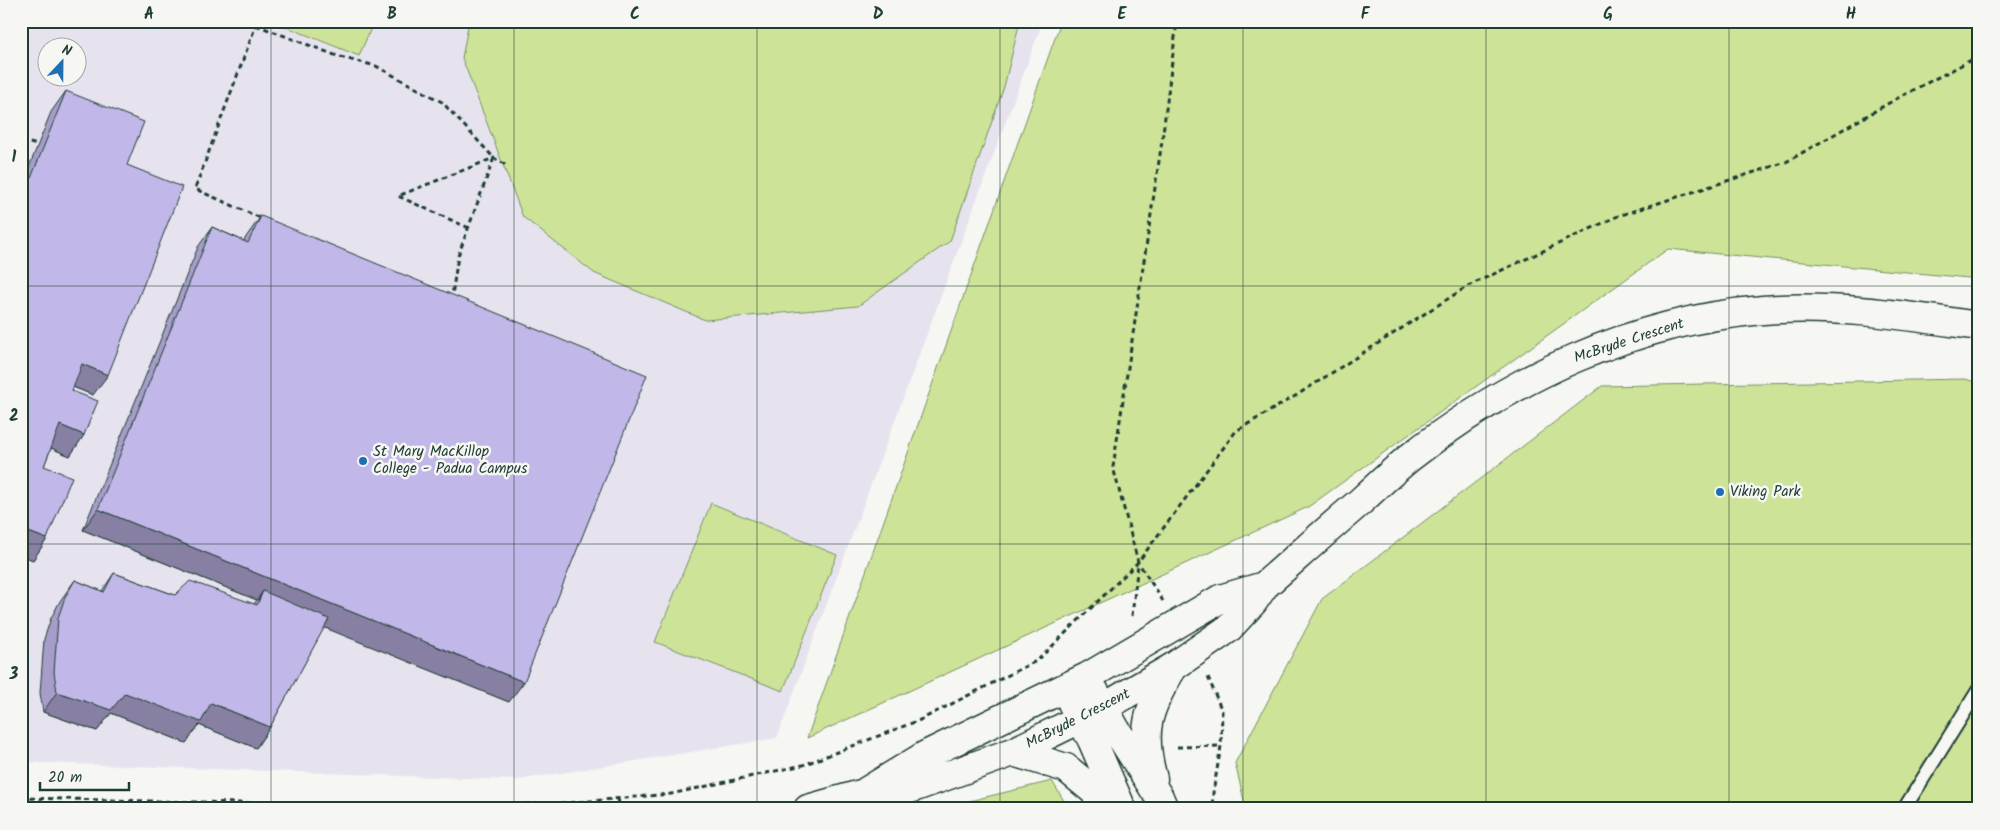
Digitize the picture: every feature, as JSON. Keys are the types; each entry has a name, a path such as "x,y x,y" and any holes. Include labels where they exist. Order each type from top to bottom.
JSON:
{"street":[{"name":"McBryde Crescent","path":"808,809 862,794 907,790 1013,752 1093,713 1173,667 1228,629 1253,602 1264,586 1408,459 1482,406 1559,364 1599,347 1680,322 1762,310 1802,309 1895,314 1979,326"},
{"name":"McBryde Crescent","path":"862,794 926,755 1087,677 1220,599 1264,586"},
{"path":"1161,803 1147,754 1147,721 1156,695 1173,667"},
{"path":"1087,677 1093,713 1122,809"},
{"path":"1063,689 1115,728 1161,803"},
{"path":"1013,752 1066,768 1094,791 1104,809"}],"lane":[{"path":"1904,809 1979,689"}],"path":[{"path":"1128,653 1138,562 1113,467 1162,141 1177,21"},
{"path":"494,158 458,256 451,302 195,189 256,25 340,57 376,66 442,102 494,158 506,165"},
{"path":"21,798 371,806 555,804 670,794 804,765 920,720 1038,660 1138,562 1236,431 1297,395 1468,286 1618,216 1786,162 1896,99 1979,56"},
{"path":"21,141 38,145"},
{"path":"469,228 398,196 494,158"},
{"path":"1205,668 1222,711 1222,746 1213,793 1212,809"},
{"path":"618,798 620,809"}],"shaded area":[{"path":"21,21 1043,21 777,738 518,780 21,762"}],"green space":[{"path":"272,21 374,21 359,56"},
{"path":"469,21 1020,21 1004,87 950,241 858,306 705,320 594,273 523,217 462,58"},
{"path":"1061,21 1979,21 1979,279 1668,249 1308,507 807,738"},
{"name":"Viking Park","path":"1965,379 1979,383 1979,809 1246,809 1235,763 1322,599 1602,386"},
{"path":"711,503 837,555 783,691 655,642"},
{"path":"1052,781 1069,809 936,809"}],"building":[{"path":"66,91 144,122 127,165 182,187 108,375 82,364 72,391 98,401 84,435 60,425 44,466 72,477 47,539 21,529 21,203"},
{"path":"261,216 647,375 524,682 98,509 212,227 248,243"},
{"path":"114,573 175,595 190,581 257,605 263,591 329,619 270,727 211,703 201,722 125,693 111,710 57,692 54,672 58,618 65,597 75,580 104,592"}],"place":[{"name":"St Mary MacKillop College - Padua Campus","path":"363,461"},
{"name":"Viking Park","path":"1720,492"}]}
